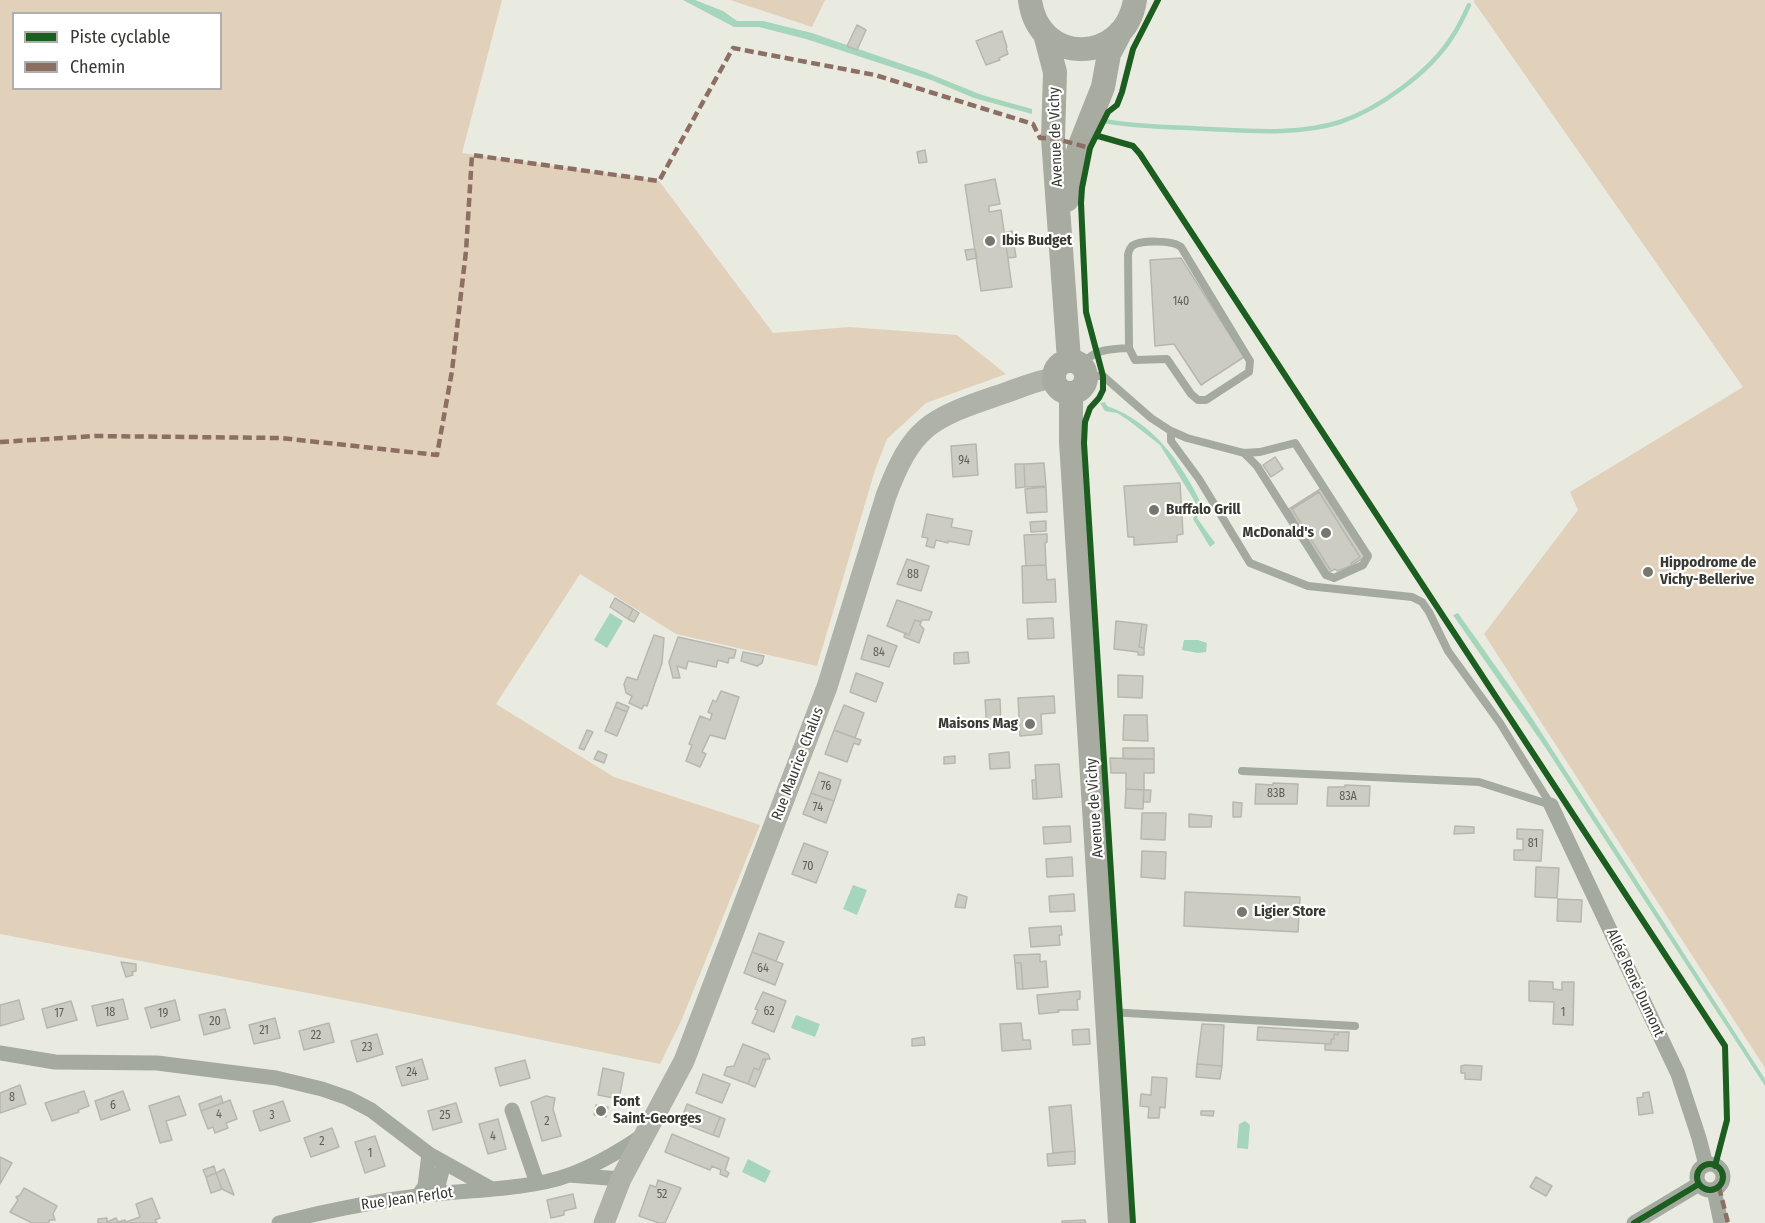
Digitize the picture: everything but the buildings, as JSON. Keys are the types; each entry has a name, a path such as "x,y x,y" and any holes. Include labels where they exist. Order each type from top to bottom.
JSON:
{"main road":[{"name":"Avenue de Vichy","path":"1062,241 1070,178 1080,145 1103,87 1109,54 1128,24 1135,0"},
{"name":"Avenue de Vichy","path":"1029,3 1036,23 1045,34 1055,72 1053,138 1072,375 1072,454 1120,1223"},
{"path":"1045,34 1068,48 1082,50 1096,48 1119,35"}],"street":[{"name":"Rue Maurice Chalus","path":"604,1223 621,1179 684,1061 823,698 897,467 909,447 928,425 944,416 1026,386 1072,375"},
{"name":"Allée René Dumont","path":"1551,805 1678,1074 1700,1138 1706,1165"},
{"path":"0,1053 55,1062 158,1063 276,1078 348,1098 371,1110 429,1154 490,1188"},
{"path":"512,1110 537,1183"},
{"name":"Rue Jean Ferlot","path":"279,1223 327,1211 418,1196 537,1183 569,1176 617,1153 644,1135"},
{"path":"418,1196 425,1186 429,1154"},
{"path":"436,1194 444,1163"},
{"path":"1706,1165 1715,1166 1722,1173 1722,1183 1714,1190 1703,1188 1699,1184 1698,1173 1706,1165"},
{"name":"Rue Jean Ferlot","path":"569,1176 621,1179"},
{"path":"1634,1223 1699,1184"},
{"path":"1714,1190 1721,1223"}],"lane":[{"path":"1171,241 1181,247 1251,361 1249,372 1206,400 1198,400 1191,394 1167,359 1135,360 1129,348 1128,255 1130,248 1135,244 1171,241"},
{"path":"1072,375 1087,357 1102,350 1129,348"},
{"path":"1072,375 1103,376 1151,418 1187,438 1244,453 1260,452 1295,443 1368,556 1363,565 1334,578 1326,575 1257,466 1244,453"},
{"path":"1171,431 1171,441 1199,479 1250,563 1308,586 1412,597 1422,602 1448,651 1500,723 1551,805"},
{"path":"1242,771 1479,782 1551,805"},
{"path":"1108,1012 1355,1026"}],"shaded area":[{"path":"0,0 502,0 462,153 659,181 773,333 849,327 957,335 1006,374 926,403 887,439 875,470 817,666 676,634 580,574 496,704 614,777 760,825 682,1019 660,1064 365,1004 0,934"},
{"path":"683,0 695,0 723,11 737,21 763,21 812,33 925,72 982,95 1032,109 1032,114 974,98 931,80 806,39 759,27 734,27"},
{"path":"730,0 825,0 812,27"},
{"name":"Hippodrome de Vichy-Bellerive","path":"1474,0 1765,0 1765,1068 1484,634 1578,510 1570,492 1743,387"},
{"path":"1105,402 1107,406 1138,422 1152,433 1175,459 1202,505 1197,518 1215,543 1210,547 1193,519 1197,509 1194,500 1160,445 1117,413 1105,411 1100,403"},
{"path":"610,613 623,621 607,648 594,640"},
{"path":"1458,613 1530,715 1765,1079 1765,1086 1545,747 1453,615"},
{"path":"1184,640 1198,640 1207,643 1206,652 1182,650"},
{"path":"853,885 867,890 857,915 843,909"},
{"path":"796,1015 820,1024 815,1037 791,1028"},
{"path":"1245,1121 1250,1125 1248,1149 1237,1148 1239,1124"},
{"path":"748,1159 771,1171 765,1183 742,1172"}],"waterway":[{"path":"1099,120 1153,126 1258,131 1308,129 1340,122 1387,99 1417,76 1442,50 1457,29 1469,5"}],"marked path":[{"path":"0,442 95,436 281,438 437,455 452,371 466,251 472,155 659,181 733,48 875,75 1033,124 1040,138 1053,138 1090,148"},
{"path":"1719,1187 1728,1223"}],"cycle path":[{"path":"1133,1223 1084,443 1085,422 1090,408 1103,390 1103,376 1086,312 1081,203 1090,148 1108,112 1117,105 1133,49 1158,0"},
{"path":"1098,136 1133,146 1140,154 1725,1046 1727,1120 1715,1166"},
{"path":"1710,1164 1719,1168 1723,1177 1719,1186 1710,1190 1701,1186 1697,1177 1701,1168 1710,1164"},
{"path":"1634,1223 1699,1184"}],"place":[{"name":"Ibis Budget","path":"990,241"},
{"name":"Buffalo Grill","path":"1154,510"},
{"name":"McDonald's","path":"1326,533"},
{"name":"Hippodrome de Vichy-Bellerive","path":"1648,572"},
{"name":"Maisons Mag","path":"1030,724"},
{"name":"Ligier Store","path":"1242,912"},
{"name":"Font Saint-Georges","path":"601,1111"}]}
